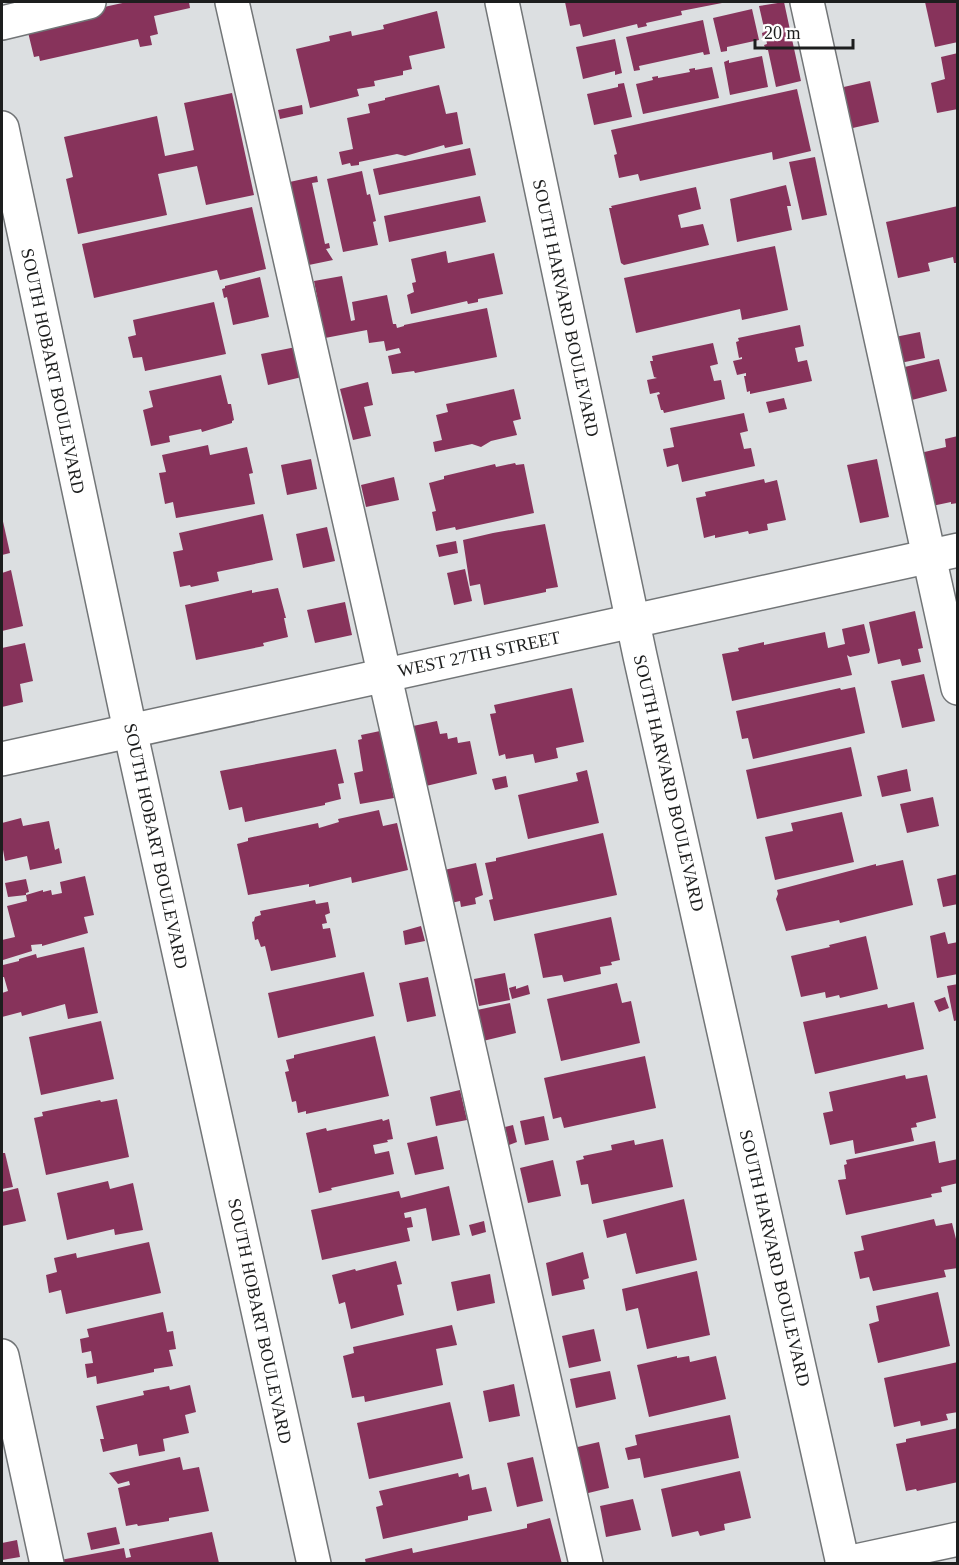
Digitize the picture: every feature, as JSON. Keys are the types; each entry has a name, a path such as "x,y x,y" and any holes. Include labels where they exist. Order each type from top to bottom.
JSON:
{"street":[{"path":"2,23 89,2"},
{"path":"232,2 586,1563"},
{"name":"SOUTH HARVARD BOULEVARD","path":"501,2 632,621 843,1563"},
{"path":"807,2 944,554 957,688"},
{"name":"SOUTH HOBART BOULEVARD","path":"2,128 130,730 314,1563"},
{"name":"WEST 27TH STREET","path":"2,759 944,554"},
{"path":"2,1356 48,1563"},
{"path":"843,1563 957,1539"}],"building":[{"path":"127,2 189,2 190,8 154,16 158,34 150,36 152,45 140,47 138,39 40,61 39,56 34,57 26,24"},
{"path":"565,2 722,3 681,11 682,15 646,23 647,26 638,28 637,24 583,37 580,24 570,26"},
{"path":"784,2 801,81 776,87 768,50 764,45 767,44 766,38 763,39 762,33 765,32 759,6"},
{"path":"925,2 958,2 958,42 935,47"},
{"path":"752,9 759,40 727,47 727,51 721,52 713,18"},
{"path":"437,11 445,48 409,56 412,69 403,71 403,75 374,81 375,86 357,89 359,96 310,108 296,49 330,41 329,36 351,31 352,36 384,29 383,25"},
{"path":"703,20 710,54 704,55 703,52 639,66 640,70 634,71 626,37"},
{"path":"615,39 622,73 615,75 615,71 583,79 576,47"},
{"path":"958,53 958,109 937,113 931,83 945,79 941,57"},
{"path":"762,56 768,87 730,95 724,62"},
{"path":"712,67 719,98 643,114 636,84 653,80 652,77 658,76 658,78 690,72 689,69"},
{"path":"870,81 879,122 844,130 835,89"},
{"path":"624,83 632,117 594,125 587,94 618,87 618,84"},
{"path":"439,85 446,114 457,112 463,144 445,148 444,145 405,156 397,154 359,162 359,165 351,166 350,163 342,165 339,152 353,149 347,118 370,113 368,104"},
{"path":"797,89 811,151 773,160 772,152 640,181 638,174 619,178 614,155 617,154 611,130"},
{"path":"232,93 254,195 206,205 197,166 158,174 167,215 78,234 66,179 73,177 64,137 157,116 165,156 194,150 184,103"},
{"path":"302,105 303,114 280,119 278,110"},
{"path":"470,148 476,175 379,195 373,169"},
{"path":"815,157 827,215 802,220 789,162"},
{"path":"362,171 376,221 373,222 378,245 343,252 327,179"},
{"path":"317,176 318,182 312,183 325,244 329,243 330,248 326,249 333,260 304,266 285,183"},
{"path":"786,185 791,206 787,206 792,230 737,242 730,199"},
{"path":"696,187 701,209 678,215 681,228 703,224 709,245 624,265 621,263 609,208"},
{"path":"480,196 486,222 389,242 384,216"},
{"path":"958,206 958,263 954,263 953,257 928,263 930,271 898,278 886,222"},
{"path":"252,207 266,269 220,280 217,270 94,298 82,244"},
{"path":"775,246 788,310 742,320 740,309 636,333 624,278"},
{"path":"446,251 448,263 494,253 503,294 478,299 478,302 468,304 467,301 411,314 407,295 414,292 412,283 416,282 411,259"},
{"path":"342,276 351,321 355,320 352,302 387,295 393,324 396,324 397,328 487,308 497,357 415,373 414,371 392,374 388,356 401,353 399,348 386,351 384,341 369,343 367,330 325,338 314,281"},
{"path":"260,277 269,317 233,325 227,297 224,298 222,289 225,286"},
{"path":"214,302 226,354 145,371 142,357 133,358 128,337 136,335 133,320"},
{"path":"800,325 804,346 795,348 798,362 807,360 812,381 750,394 750,391 747,392 744,376 746,373 737,375 733,361 742,359 742,357 739,358 736,342 739,341 738,338"},
{"path":"920,332 925,358 895,364 890,338"},
{"path":"713,343 718,364 710,366 714,381 721,380 725,399 664,413 657,395 660,394 659,392 650,394 647,380 657,378 654,377 650,361 653,361 652,356"},
{"path":"296,347 302,377 268,385 261,354"},
{"path":"939,359 947,391 904,402 896,369"},
{"path":"221,375 228,404 231,404 234,420 232,423 202,432 201,429 169,436 170,442 151,446 143,410 153,407 149,391"},
{"path":"368,382 373,405 364,407 371,436 353,440 340,389"},
{"path":"514,389 521,419 513,421 517,435 491,441 481,447 472,444 435,452 433,442 442,440 436,415 448,412 446,404"},
{"path":"784,398 787,409 769,413 766,402"},
{"path":"744,413 748,431 740,433 744,449 751,448 755,466 682,482 678,464 667,467 663,449 674,447 670,428"},
{"path":"958,436 958,503 932,506 920,453 946,447 945,439"},
{"path":"208,445 210,455 247,447 253,473 249,474 255,504 176,518 173,502 165,504 159,473 166,472 162,455"},
{"path":"311,459 317,489 287,495 281,465"},
{"path":"877,459 889,517 860,523 847,465"},
{"path":"515,463 516,465 524,464 534,513 456,530 455,527 436,531 432,512 436,511 429,483 444,479 444,476 495,464 496,467"},
{"path":"394,477 399,500 366,507 361,485"},
{"path":"764,479 765,483 777,480 786,520 767,524 768,530 704,538 696,498 706,496 705,492"},
{"path":"263,514 273,560 217,572 219,581 180,587 173,552 183,550 179,533"},
{"path":"2,517 10,553 2,555"},
{"path":"545,524 558,587 546,589 546,592 484,605 480,584 470,586 463,540"},
{"path":"327,527 335,561 303,568 296,534"},
{"path":"456,541 458,553 439,557 436,545"},
{"path":"465,569 472,601 454,605 447,573"},
{"path":"11,570 23,626 2,631 2,573"},
{"path":"278,588 286,618 284,618 288,637 263,643 264,646 196,660 185,605 252,590 252,593"},
{"path":"345,602 352,635 315,643 307,610"},
{"path":"915,611 923,648 918,649 921,662 902,666 900,659 878,664 869,622"},
{"path":"864,624 870,650 869,653 850,657 847,655 852,675 732,701 722,654 764,642 764,645 825,632 828,648 845,644 842,629"},
{"path":"25,643 33,681 20,684 23,702 2,707 2,648"},
{"path":"924,674 935,721 902,728 891,681"},
{"path":"855,687 865,733 753,759 748,738 742,739 736,711 840,688 841,690"},
{"path":"572,688 584,742 556,748 558,758 535,763 533,754 506,759 505,754 499,756 490,714 496,713 494,705"},
{"path":"437,721 440,734 447,733 448,739 457,737 458,743 470,741 477,774 426,786 413,726"},
{"path":"380,731 394,798 360,804 354,773 363,771 358,740 362,739 361,735"},
{"path":"851,747 862,796 757,819 746,770"},
{"path":"336,749 344,783 338,784 341,799 325,803 325,805 245,822 242,807 229,810 220,771"},
{"path":"907,769 911,791 882,797 877,776"},
{"path":"587,770 599,823 528,839 518,795 578,781 576,773"},
{"path":"506,776 508,787 495,790 492,779"},
{"path":"933,797 939,826 907,833 900,804"},
{"path":"379,810 383,826 397,823 408,870 352,883 351,877 309,887 309,884 248,895 237,844 248,841 248,838 318,823 319,828 339,822 338,819"},
{"path":"842,812 854,862 775,880 765,837 793,831 791,823"},
{"path":"21,818 23,826 49,821 55,850 59,848 62,863 30,870 27,856 5,861 2,823"},
{"path":"603,833 617,895 494,921 489,900 493,899 485,863 496,861 496,858"},
{"path":"903,860 913,905 840,923 839,920 786,931 776,899 777,890 876,864 876,866"},
{"path":"476,863 483,895 475,898 476,904 461,907 460,901 451,903 444,870"},
{"path":"958,874 958,904 943,907 937,879"},
{"path":"85,876 94,915 84,917 88,933 42,946 42,944 31,945 32,951 3,960 2,940 15,937 7,906 27,901 26,895 43,890 43,892 51,890 52,895 62,893 60,882"},
{"path":"26,879 29,892 26,895 8,897 5,883"},
{"path":"315,900 316,904 328,902 330,913 325,915 327,923 322,924 323,929 330,928 336,957 271,971 265,946 261,947 258,939 255,940 252,922 255,917 261,915 260,911"},
{"path":"611,917 620,960 611,962 612,965 600,967 601,974 564,982 562,975 543,978 534,934"},
{"path":"421,926 425,941 405,945 403,931"},
{"path":"945,932 948,944 958,942 958,974 937,978 930,936"},
{"path":"866,936 878,989 840,998 839,995 826,998 825,992 801,997 791,956"},
{"path":"84,947 98,1013 68,1019 65,1004 22,1016 21,1012 2,1017 2,993 8,991 4,977 2,977 3,965 36,954 37,958"},
{"path":"364,972 374,1016 278,1038 268,993"},
{"path":"505,973 510,1000 479,1006 474,979"},
{"path":"428,977 436,1016 407,1022 399,983"},
{"path":"617,983 622,1003 631,1001 640,1043 561,1061 547,999"},
{"path":"958,984 958,1020 954,1021 947,986"},
{"path":"528,985 530,994 512,999 509,988 516,986 516,989"},
{"path":"945,997 949,1008 939,1012 934,1001"},
{"path":"914,1002 924,1049 815,1074 803,1022 887,1004 888,1008"},
{"path":"510,1003 516,1033 483,1041 477,1010"},
{"path":"101,1021 114,1079 41,1095 29,1037"},
{"path":"375,1036 389,1096 306,1114 306,1111 298,1113 296,1101 292,1102 285,1072 289,1071 286,1060 294,1058 294,1055"},
{"path":"645,1056 656,1108 564,1128 561,1117 553,1119 544,1078"},
{"path":"905,1075 906,1079 927,1075 936,1118 916,1123 917,1127 911,1128 914,1141 855,1154 853,1140 830,1145 823,1113 833,1111 829,1092"},
{"path":"460,1090 467,1120 436,1126 430,1097"},
{"path":"117,1099 129,1157 46,1175 34,1118 43,1116 42,1112 100,1100 101,1102"},
{"path":"544,1116 549,1140 525,1145 520,1121"},
{"path":"382,1119 383,1121 389,1119 393,1139 373,1145 375,1154 389,1151 394,1174 331,1188 332,1190 319,1193 306,1133 326,1128 327,1131"},
{"path":"513,1125 517,1142 509,1145 505,1127"},
{"path":"437,1136 444,1169 415,1175 407,1143"},
{"path":"663,1139 673,1187 592,1204 588,1184 581,1185 576,1161 584,1159 583,1156 612,1150 611,1145 634,1140 635,1145"},
{"path":"935,1141 939,1163 958,1159 958,1183 941,1187 942,1192 931,1194 932,1197 846,1215 838,1180 846,1179 844,1165 847,1164 846,1160"},
{"path":"2,1153 5,1153 13,1187 2,1189"},
{"path":"553,1160 561,1196 528,1203 520,1168"},
{"path":"108,1181 110,1189 133,1183 143,1230 115,1235 114,1229 67,1240 57,1193"},
{"path":"449,1186 460,1235 432,1241 426,1208 404,1213 405,1218 411,1217 413,1227 407,1228 410,1241 322,1260 311,1210 399,1191 401,1198"},
{"path":"18,1188 26,1221 2,1226 2,1192"},
{"path":"684,1199 697,1260 636,1274 626,1233 607,1238 603,1220"},
{"path":"934,1219 936,1226 952,1223 958,1247 958,1268 944,1270 946,1277 873,1291 869,1277 860,1279 854,1252 864,1250 861,1236"},
{"path":"484,1221 486,1232 472,1236 469,1225"},
{"path":"149,1242 161,1293 66,1314 61,1290 49,1293 46,1275 57,1272 54,1258 76,1253 77,1258"},
{"path":"583,1252 589,1278 583,1280 585,1289 552,1296 546,1263"},
{"path":"396,1261 402,1284 397,1285 404,1315 351,1329 345,1302 339,1304 332,1275"},
{"path":"697,1271 710,1335 647,1349 638,1308 626,1311 622,1289"},
{"path":"490,1274 495,1303 457,1311 451,1282"},
{"path":"938,1292 950,1346 878,1363 869,1324 879,1321 876,1306"},
{"path":"163,1312 167,1332 173,1331 176,1349 169,1350 173,1366 97,1384 96,1376 87,1378 85,1364 93,1363 91,1351 82,1353 80,1339 89,1337 87,1329"},
{"path":"452,1325 457,1345 436,1349 443,1385 365,1402 364,1396 352,1398 343,1356 354,1353 353,1347"},
{"path":"594,1329 601,1361 569,1368 562,1336"},
{"path":"677,1356 677,1358 689,1356 690,1362 716,1356 726,1399 649,1417 637,1365"},
{"path":"958,1362 958,1412 946,1414 948,1420 921,1426 920,1421 894,1427 884,1378"},
{"path":"610,1371 616,1399 576,1408 570,1379"},
{"path":"514,1384 520,1416 489,1422 483,1391"},
{"path":"190,1385 196,1412 185,1415 189,1433 163,1439 165,1451 139,1456 137,1444 103,1452 100,1439 104,1439 96,1406 144,1395 143,1391 169,1386 170,1390"},
{"path":"450,1402 463,1458 369,1479 357,1423"},
{"path":"730,1415 739,1458 644,1478 640,1458 628,1460 625,1448 637,1445 635,1435"},
{"path":"958,1428 958,1482 917,1491 916,1489 906,1491 896,1444 906,1442 906,1439"},
{"path":"599,1442 609,1488 580,1495 569,1449"},
{"path":"180,1457 183,1470 199,1467 209,1511 169,1518 169,1521 126,1526 118,1488 130,1485 129,1481 118,1484 109,1473"},
{"path":"533,1457 543,1501 517,1507 507,1463"},
{"path":"740,1471 751,1518 724,1524 725,1530 700,1536 698,1531 672,1537 661,1489"},
{"path":"458,1473 459,1477 469,1474 472,1490 486,1487 492,1511 468,1516 468,1520 383,1539 376,1507 383,1505 379,1491"},
{"path":"633,1499 641,1530 606,1537 600,1506"},
{"path":"550,1518 562,1564 366,1564 365,1559 412,1548 413,1553 527,1528 527,1524"},
{"path":"116,1527 120,1544 91,1550 87,1533"},
{"path":"212,1532 219,1563 55,1564 55,1561 124,1548 126,1558 131,1557 129,1549"},
{"path":"17,1540 20,1557 2,1560 2,1543"}]}
